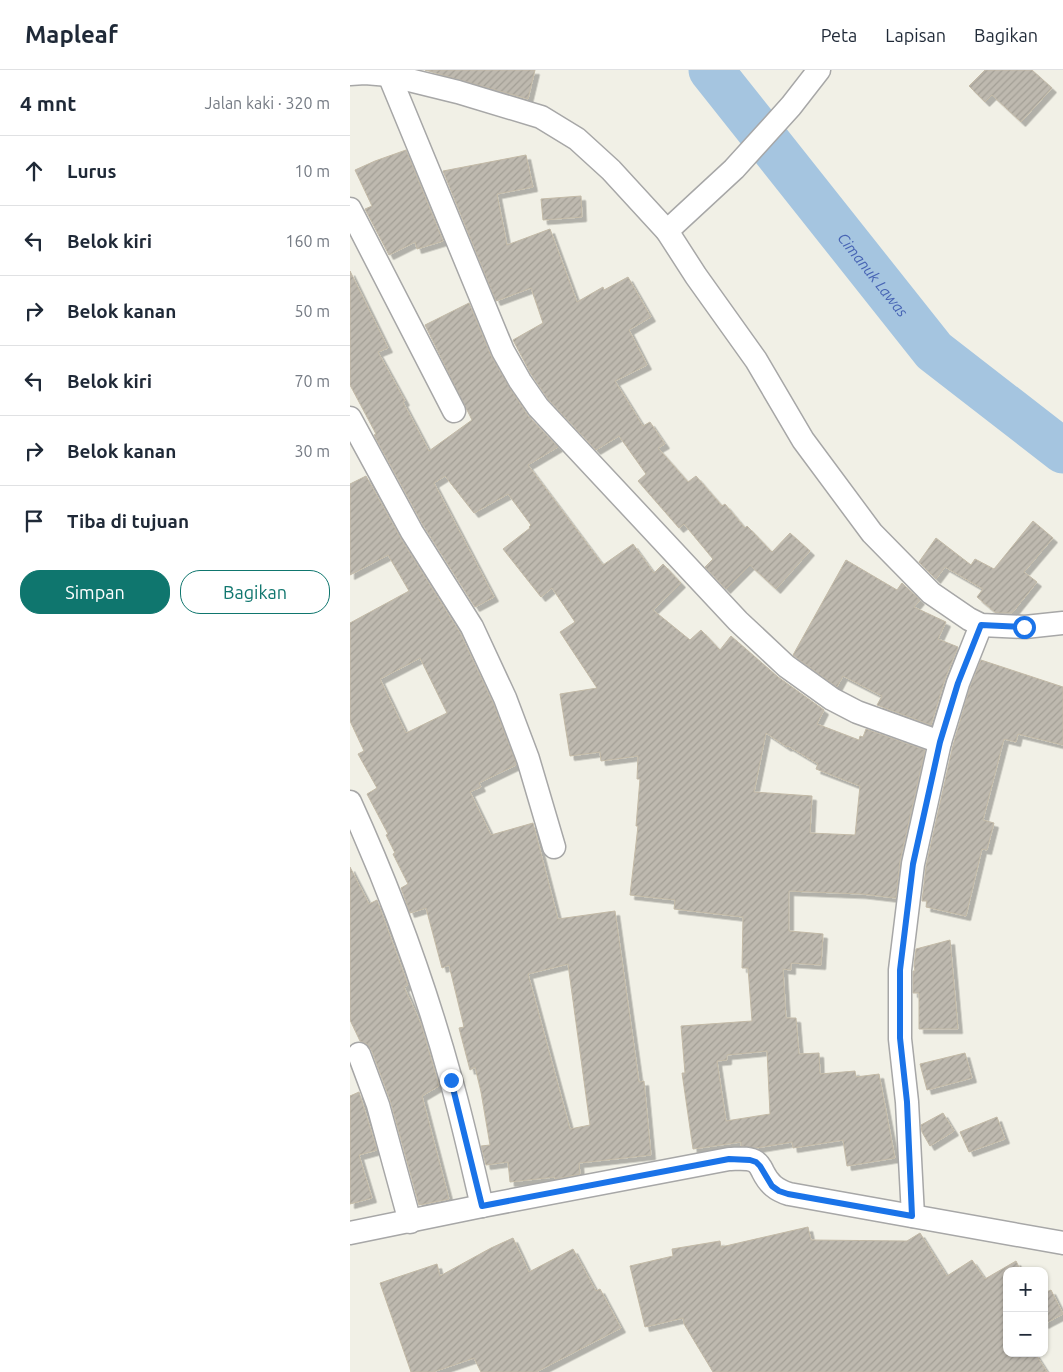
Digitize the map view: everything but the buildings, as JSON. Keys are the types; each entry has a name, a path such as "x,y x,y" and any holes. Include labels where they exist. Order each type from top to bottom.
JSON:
{"street":[{"path":"667,231 734,169 791,106 819,70"},
{"path":"350,74 365,73 389,76 458,92 541,117 577,139 611,170 667,231 696,276 756,360 803,440 872,533 930,593 981,625 1024,627 1063,623"},
{"path":"389,76 503,351 538,407 738,621 786,666 832,699 857,712 940,742"},
{"path":"350,209 454,411"},
{"path":"350,418 412,532 472,627 506,698 528,759 554,847"},
{"path":"912,1216 907,1102 900,1038 900,970 913,864 940,742 958,683 981,625"},
{"path":"350,802 403,927 451,1080 482,1206"},
{"path":"359,1054 378,1105 410,1222"},
{"path":"350,1233 729,1159 740,1159 750,1160 760,1166 772,1186 779,1191 812,1200 1063,1243"}],"waterway":[{"name":"Cimanuk Lawas","path":"711,70 934,351 1063,451"}],"route":[{"path":"451,1080 482,1206 729,1159 740,1159 756,1162 772,1186 788,1194 812,1200 912,1216 907,1102 900,1038 900,970 913,864 940,742 958,683 981,625 1024,627"}]}
